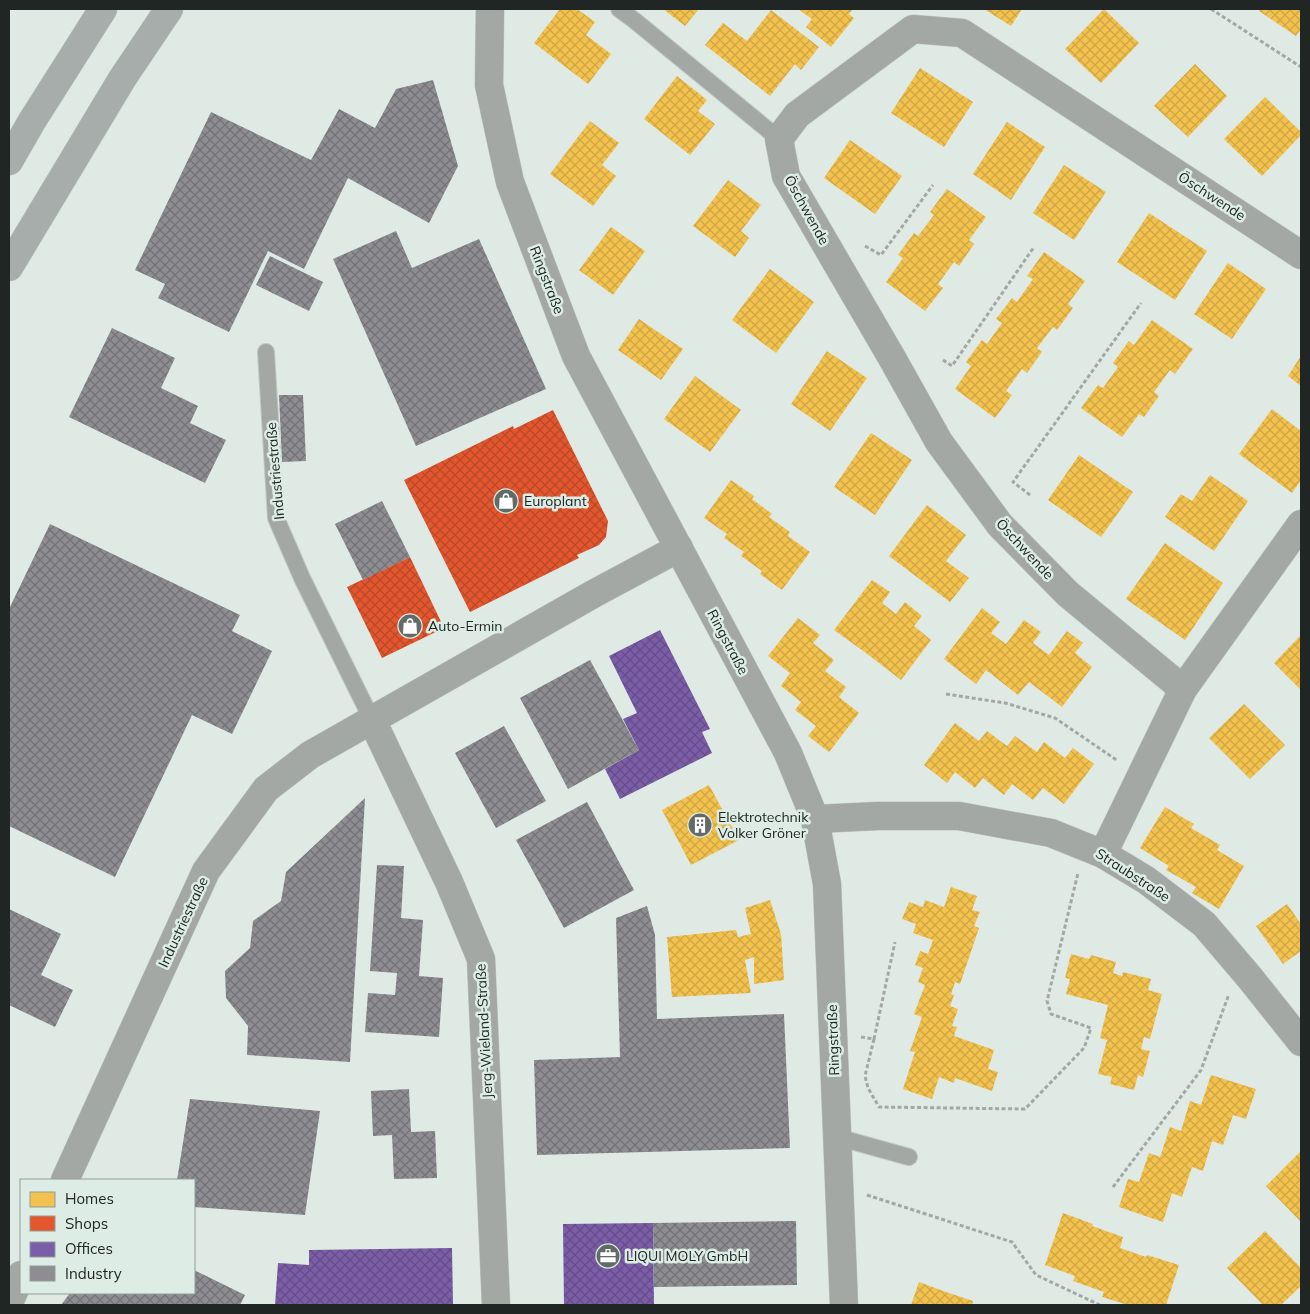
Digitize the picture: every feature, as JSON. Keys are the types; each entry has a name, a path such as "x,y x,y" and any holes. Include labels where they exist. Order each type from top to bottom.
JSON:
{"highway":[{"path":"9,161 103,9"},
{"path":"9,267 122,79 169,9"}],"street":[{"name":"Ringstraße","path":"490,9 489,85 510,182 576,356 788,753 815,819 828,884 844,1305"},
{"name":"Öschwende","path":"1183,689 1068,594 1000,525 943,449 786,176 779,139 797,115 912,29 962,33 1301,254"},
{"path":"1094,850 1141,776 1183,689 1301,524"},
{"name":"Industriestraße","path":"65,1179 206,870 266,789 310,755 595,593 679,548"},
{"name":"Jerg-Wieland-Straße","path":"372,720 449,882 481,959 496,1305"},
{"name":"Straubstraße","path":"815,819 878,816 959,816 1051,833 1094,850 1146,880 1204,924 1301,1042"},
{"path":"9,1302 20,1277"}],"lane":[{"path":"619,9 779,139"},
{"name":"Industriestraße","path":"266,352 276,518 302,578 372,720"},
{"path":"837,1137 909,1157"}],"path":[{"path":"1211,9 1301,67"},
{"path":"865,246 881,255 933,185"},
{"path":"943,360 952,366 1034,247"},
{"path":"1030,495 1013,482 1141,303"},
{"path":"946,694 1005,703 1055,718 1141,776"},
{"path":"895,942 865,1076 868,1088 879,1107 1025,1109 1084,1048 1092,1028 1051,1014 1047,1001 1094,850"},
{"path":"1113,1186 1201,1070 1239,966"},
{"path":"833,1034 874,1039"},
{"path":"839,1186 1012,1242 1036,1276 1100,1305"}],"building: Homes":[{"path":"560,9 577,9 595,22 586,35 611,54 588,84 534,43"},
{"path":"663,9 699,9 685,26"},
{"path":"798,9 853,9 849,14 854,18 831,47 806,27 812,19"},
{"path":"984,9 1022,9 1011,26"},
{"path":"1104,9 1139,43 1101,83 1065,49"},
{"path":"1261,9 1301,9 1301,29 1296,36 1259,11"},
{"path":"771,10 819,47 801,70 795,64 770,96 705,45 723,23 747,41"},
{"path":"1195,64 1227,96 1188,137 1154,106"},
{"path":"920,68 973,102 944,147 891,113"},
{"path":"677,76 707,100 698,111 715,124 690,155 644,119"},
{"path":"1265,97 1301,132 1301,135 1262,176 1224,139"},
{"path":"590,121 619,143 602,165 616,176 593,206 550,174"},
{"path":"1007,122 1045,147 1011,200 973,174"},
{"path":"850,140 902,176 875,214 824,178"},
{"path":"1064,165 1106,192 1074,240 1033,213"},
{"path":"728,180 761,205 741,231 749,238 735,257 693,226"},
{"path":"947,189 986,217 969,240 974,244 959,266 954,262 938,284 943,288 925,311 886,282 903,258 898,255 914,233 918,236 934,215 930,212"},
{"path":"1149,213 1207,251 1175,300 1117,262"},
{"path":"611,227 645,251 613,295 579,270"},
{"path":"1044,252 1085,281 1068,304 1073,308 1057,330 1053,327 1037,348 1042,352 1027,373 1022,369 1006,391 1012,395 995,418 955,389 971,366 966,362 982,340 987,344 1002,323 996,319 1012,298 1017,302 1033,279 1027,276"},
{"path":"1228,263 1266,289 1232,339 1194,314"},
{"path":"770,269 814,302 776,353 732,320"},
{"path":"639,319 683,349 661,380 618,350"},
{"path":"1152,320 1193,349 1175,374 1170,370 1154,392 1159,396 1144,417 1139,414 1122,437 1081,408 1098,385 1103,388 1118,367 1113,363 1129,341 1134,345"},
{"path":"827,351 867,378 830,431 791,404"},
{"path":"1301,356 1301,386 1288,376"},
{"path":"695,376 741,410 710,452 664,419"},
{"path":"1272,409 1301,431 1301,480 1292,493 1239,454"},
{"path":"871,433 912,460 875,515 834,487"},
{"path":"1079,455 1133,492 1101,537 1048,500"},
{"path":"1210,475 1248,501 1214,551 1165,517 1181,494 1192,501"},
{"path":"731,480 754,496 752,499 772,514 769,517 790,532 788,536 810,552 782,590 760,574 762,571 741,556 744,552 724,538 727,534 704,518"},
{"path":"927,505 966,535 946,561 969,578 950,602 889,556"},
{"path":"1165,543 1223,583 1185,640 1126,599"},
{"path":"872,580 890,592 882,603 896,614 905,602 922,616 914,626 931,640 901,680 834,630"},
{"path":"982,608 1000,622 991,633 1006,644 1024,620 1041,632 1033,643 1049,655 1067,631 1083,643 1075,653 1092,667 1062,707 1029,682 1018,695 986,670 976,684 944,659"},
{"path":"798,618 820,635 813,643 834,660 825,671 846,687 839,697 859,713 829,752 808,736 816,726 795,710 801,702 781,686 790,673 768,656"},
{"path":"1301,635 1301,690 1274,663"},
{"path":"1244,704 1285,745 1250,779 1209,738"},
{"path":"955,723 979,741 987,731 1007,746 1015,736 1037,752 1044,742 1065,758 1073,748 1094,764 1064,804 1043,788 1033,800 1012,784 1004,795 983,778 975,788 955,772 947,783 924,765"},
{"name":"Elektrotechnik Volker Gröner","path":"709,785 739,840 691,865 662,810"},
{"path":"1165,807 1194,824 1191,828 1220,845 1217,850 1244,866 1219,909 1192,893 1196,887 1166,870 1169,866 1140,848"},
{"path":"951,887 977,896 972,910 980,912 974,926 979,928 960,984 955,982 951,994 954,995 950,1006 958,1009 952,1026 957,1027 954,1036 994,1050 988,1069 998,1072 992,1091 955,1078 954,1083 939,1077 932,1099 903,1089 915,1052 910,1051 922,1017 914,1014 925,985 918,982 923,968 915,965 920,951 928,954 933,940 913,933 916,924 902,919 909,902 923,907 925,900 944,907"},
{"path":"770,900 781,934 784,980 754,984 754,957 745,960 751,993 672,997 667,937 736,930 738,937 751,934 745,908"},
{"path":"1287,904 1301,924 1301,951 1283,964 1256,926"},
{"path":"1071,954 1089,959 1091,955 1116,962 1113,973 1122,976 1123,972 1151,979 1148,990 1162,994 1150,1039 1144,1037 1141,1049 1150,1051 1143,1077 1138,1075 1134,1090 1110,1084 1112,1077 1098,1074 1107,1040 1100,1038 1108,1005 1066,994 1070,979 1065,978"},
{"path":"1211,1075 1256,1089 1246,1119 1233,1115 1223,1145 1212,1141 1203,1171 1192,1167 1182,1197 1172,1193 1163,1222 1119,1207 1128,1179 1139,1182 1149,1153 1160,1157 1170,1127 1181,1131 1190,1101 1201,1105"},
{"path":"1301,1151 1301,1222 1266,1186"},
{"path":"1063,1213 1123,1237 1120,1248 1179,1265 1166,1305 1128,1305 1102,1297 1104,1292 1073,1281 1075,1276 1045,1265"},
{"path":"1265,1231 1301,1268 1301,1286 1281,1305 1263,1305 1227,1268"},
{"path":"919,1282 973,1301 972,1305 911,1305"}],"building: Shops":[{"name":"Europlant","path":"553,410 608,521 606,537 599,545 577,555 579,558 470,612 404,480 513,426 514,429"},
{"path":"410,557 444,628 382,658 347,587"}],"building: Offices":[{"path":"660,630 710,729 702,732 712,753 620,799 605,769 639,750 623,719 637,713 609,656"},
{"name":"LIQUI MOLY GmbH","path":"653,1223 654,1305 564,1305 563,1224"},
{"path":"452,1248 453,1305 275,1305 278,1263 309,1265 309,1250"}],"building: Industry":[{"path":"433,80 458,166 429,223 348,178 304,269 268,251 229,332 158,298 165,284 135,270 211,112 311,160 339,109 375,128 396,89"},
{"path":"396,231 412,268 479,239 546,389 416,446 333,259"},
{"path":"270,256 323,282 309,311 256,285"},
{"path":"112,328 175,358 161,388 198,406 190,423 226,440 205,483 69,417"},
{"path":"279,395 303,395 306,461 282,462"},
{"path":"382,501 410,557 363,580 335,524"},
{"path":"50,524 240,615 232,631 272,651 232,734 192,715 115,877 9,826 9,609"},
{"path":"590,660 639,750 568,789 520,698"},
{"path":"504,726 546,801 496,828 455,753"},
{"path":"365,798 350,1062 247,1055 248,1026 226,998 225,971 250,948 253,921 281,901 286,872"},
{"path":"587,802 634,890 564,928 516,840"},
{"path":"377,865 404,866 401,918 423,920 419,976 443,978 439,1037 365,1032 368,993 395,995 397,973 370,971"},
{"path":"647,906 655,935 657,1019 784,1014 790,1148 537,1155 534,1060 620,1057 616,918"},
{"path":"9,909 61,934 41,975 73,990 55,1027 9,1005"},
{"path":"409,1089 411,1132 435,1131 437,1178 394,1179 392,1135 373,1136 371,1091"},
{"path":"190,1099 320,1111 305,1215 195,1207 195,1179 177,1179"},
{"path":"796,1221 797,1285 654,1287 653,1223"},
{"path":"195,1270 245,1295 240,1305 61,1305 69,1294 195,1294"}],"place":[{"name":"Europlant","path":"506,501"},
{"name":"Auto-Ermin","path":"410,626"},
{"name":"Elektrotechnik Volker Gröner","path":"700,825"},
{"name":"LIQUI MOLY GmbH","path":"608,1256"}]}
